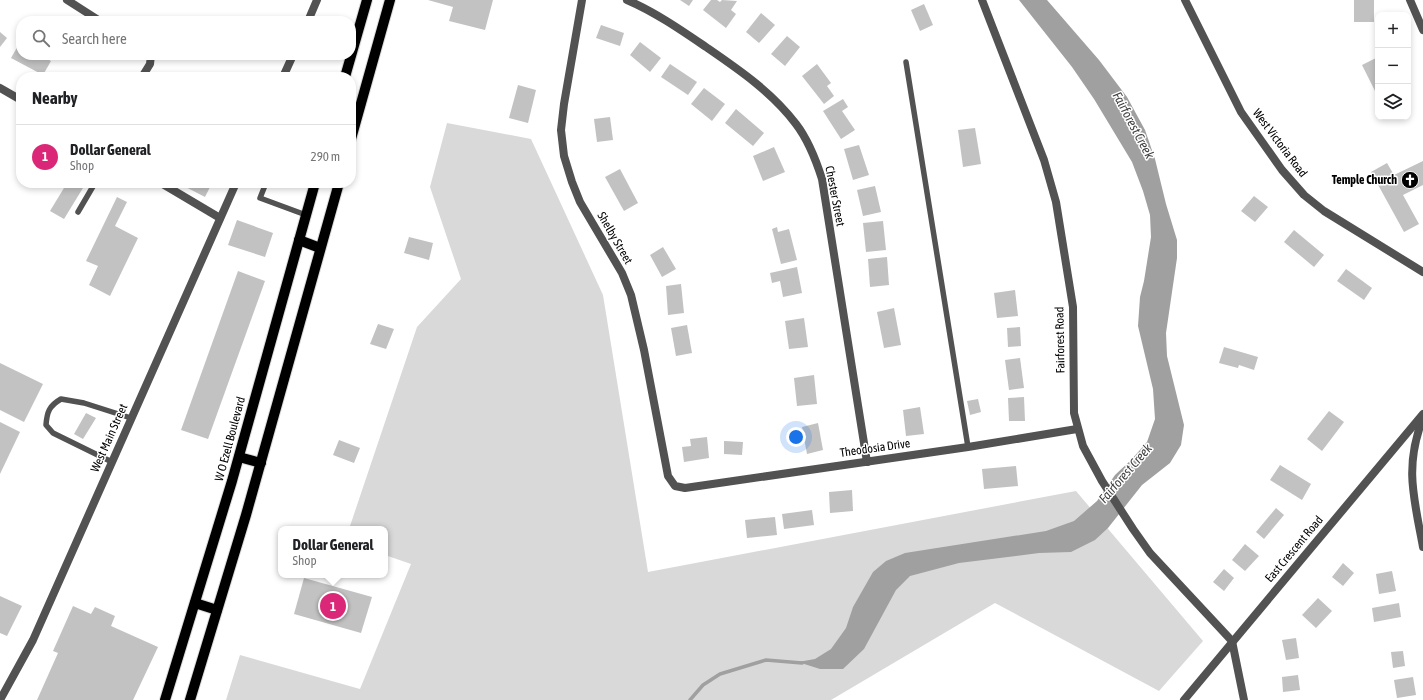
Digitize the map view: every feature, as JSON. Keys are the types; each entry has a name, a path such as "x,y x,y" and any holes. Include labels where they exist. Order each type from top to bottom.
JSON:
{"main road":[{"path":"356,38 367,0"},
{"path":"356,103 390,0"},
{"path":"346,72 350,60"},
{"name":"W O Ezell Boulevard","path":"165,700 239,457 314,188"},
{"path":"190,700 260,463 338,188"},
{"path":"299,240 320,248"},
{"path":"239,457 260,463"},
{"path":"195,603 217,610"}],"street":[{"path":"67,0 92,16"},
{"path":"310,16 318,0"},
{"name":"Shelby Street","path":"582,0 564,104 561,130 564,156 580,202 622,273 631,294 644,350 668,476 675,486"},
{"name":"Chester Street","path":"627,0 652,12 685,32 755,83 783,109 796,124 807,141 816,160 822,180 867,462"},
{"name":"Fairforest Road","path":"982,0 1044,160 1056,202 1072,307 1074,352 1072,396 1077,429 1083,446 1102,481 1150,553 1232,641"},
{"name":"West Victoria Road","path":"1186,0 1242,112 1282,170 1304,195 1324,211 1423,272"},
{"path":"1410,0 1423,30"},
{"path":"145,72 150,64 150,60"},
{"path":"285,72 291,60"},
{"path":"0,88 16,97"},
{"path":"169,188 220,218"},
{"name":"West Main Street","path":"0,700 33,640 234,188"},
{"name":"East Crescent Road","path":"1184,700 1423,414"},
{"path":"1423,418 1417,434 1412,458 1411,482 1423,547"},
{"name":"Theodosia Drive","path":"675,486 685,488 968,447 1077,429"},
{"path":"1232,641 1244,700"}],"lane":[{"path":"906,62 968,447"},
{"path":"78,212 92,188"},
{"path":"264,188 260,198 306,215"},
{"path":"112,462 54,433 46,425 47,413 52,404 61,399 131,418"}],"shaded area":[{"path":"447,123 531,139 603,295 648,572 1076,491 1203,641 1159,691 995,603 831,700 226,700 240,655 360,689 411,564 388,556 388,526 350,526 417,327 461,279 430,187"}],"water":[{"path":"1019,0 1047,0 1099,60 1127,97 1145,130 1155,159 1177,240 1177,258 1166,333 1167,356 1184,425 1181,445 1170,463 1142,485 1108,528 1095,540 1071,552 1039,553 959,563 910,576 896,590 864,649 843,669 820,669 798,662 815,659 831,649 846,628 853,607 873,572 886,561 905,553 1046,531 1074,521 1097,501 1115,475 1147,442 1155,419 1153,389 1138,326 1140,297 1151,237 1150,215 1143,191 1132,162 1094,99 1072,67"}],"building":[{"path":"428,0 493,0 485,30 449,21 453,7"},
{"path":"680,0 693,0 689,6"},
{"path":"711,0 717,0 720,2 722,0 737,1 731,10 736,14 726,28 703,10"},
{"path":"1354,0 1374,0 1374,22 1354,22"},
{"path":"924,4 933,25 920,31 911,10"},
{"path":"761,13 775,25 759,43 746,32"},
{"path":"601,25 624,33 620,46 596,38"},
{"path":"0,32 7,38 0,47"},
{"path":"787,36 800,47 785,66 771,54"},
{"path":"640,42 661,58 650,72 630,55"},
{"path":"16,49 16,60 51,61 45,72 37,72 11,58"},
{"path":"1375,58 1375,91 1362,65"},
{"path":"670,64 697,82 688,95 661,77"},
{"path":"817,64 831,83 827,86 834,96 824,104 802,76"},
{"path":"518,85 536,90 528,123 509,118"},
{"path":"704,88 725,104 712,121 691,104"},
{"path":"843,99 848,107 842,111 855,130 841,139 823,111"},
{"path":"736,109 764,133 753,146 725,123"},
{"path":"610,117 613,140 597,142 594,119"},
{"path":"975,128 981,164 963,167 958,130"},
{"path":"859,145 869,175 853,180 844,149"},
{"path":"774,147 785,172 763,181 753,156"},
{"path":"1423,161 1423,185 1403,195 1419,224 1404,232 1371,172 1387,163 1394,175"},
{"path":"620,169 638,203 624,211 605,177"},
{"path":"875,186 881,212 863,216 857,190"},
{"path":"64,188 83,188 64,219 50,211"},
{"path":"188,188 210,188 205,197"},
{"path":"1254,196 1268,207 1255,222 1241,211"},
{"path":"117,197 127,202 115,226 138,238 110,296 89,285 98,266 86,261"},
{"path":"237,220 273,233 265,257 228,245"},
{"path":"883,221 886,250 866,252 863,223"},
{"path":"777,227 778,232 789,229 797,260 781,264 772,229"},
{"path":"1294,230 1324,255 1314,267 1284,242"},
{"path":"409,237 433,243 429,260 404,253"},
{"path":"663,247 676,269 662,277 650,255"},
{"path":"887,257 889,285 870,287 868,259"},
{"path":"797,267 802,293 783,297 780,281 772,283 770,273"},
{"path":"1346,269 1372,288 1364,300 1337,281"},
{"path":"238,271 265,281 208,439 181,430"},
{"path":"681,284 684,313 668,315 666,286"},
{"path":"1015,290 1018,316 997,318 994,293"},
{"path":"894,308 901,345 884,348 877,312"},
{"path":"804,318 808,347 789,349 785,321"},
{"path":"378,324 394,329 386,349 370,344"},
{"path":"687,325 692,353 676,356 671,328"},
{"path":"1020,327 1021,346 1008,347 1007,328"},
{"path":"1224,347 1258,357 1254,370 1239,365 1238,368 1219,363"},
{"path":"1020,358 1024,388 1009,390 1005,360"},
{"path":"0,363 43,384 24,422 0,410"},
{"path":"814,375 817,404 797,406 794,378"},
{"path":"1024,397 1025,421 1009,421 1008,398"},
{"path":"978,399 981,412 970,415 967,401"},
{"path":"920,407 924,434 906,436 903,410"},
{"path":"1329,411 1344,422 1322,451 1307,439"},
{"path":"86,413 96,418 83,439 74,434"},
{"path":"0,422 20,432 0,474"},
{"path":"818,423 823,450 807,454 802,427"},
{"path":"707,437 709,458 684,462 682,447 691,446 690,439"},
{"path":"339,440 360,448 354,463 333,455"},
{"path":"724,441 743,442 742,455 724,454"},
{"path":"1280,465 1311,484 1302,500 1270,480"},
{"path":"1016,466 1018,486 984,489 982,469"},
{"path":"852,490 853,511 830,513 829,492"},
{"path":"1276,508 1284,515 1264,539 1256,532"},
{"path":"812,510 814,525 784,529 782,514"},
{"path":"775,517 777,535 747,538 745,520"},
{"path":"1245,544 1259,556 1245,571 1232,560"},
{"path":"1343,563 1354,573 1343,586 1332,577"},
{"path":"1224,569 1234,578 1224,591 1213,582"},
{"path":"1392,571 1396,591 1379,594 1376,574"},
{"path":"304,578 372,597 361,633 294,614"},
{"path":"0,596 22,606 7,636 0,633"},
{"path":"1318,598 1332,611 1316,628 1302,615"},
{"path":"1399,603 1401,617 1374,622 1372,608"},
{"path":"73,606 91,614 95,607 115,616 111,626 158,647 133,700 37,700 58,653 53,651"},
{"path":"1296,638 1299,658 1286,660 1282,640"},
{"path":"1403,651 1405,666 1393,668 1391,652"},
{"path":"1298,675 1300,690 1283,692 1282,677"},
{"path":"1413,677 1416,695 1397,698 1394,680"}],"waterway":[{"name":"Fairforest Creek","path":"690,700 703,685 720,674 766,660 802,663"}],"place":[{"name":"Temple Church","path":"1410,180"},
{"name":"Dollar General","path":"333,606"}]}
